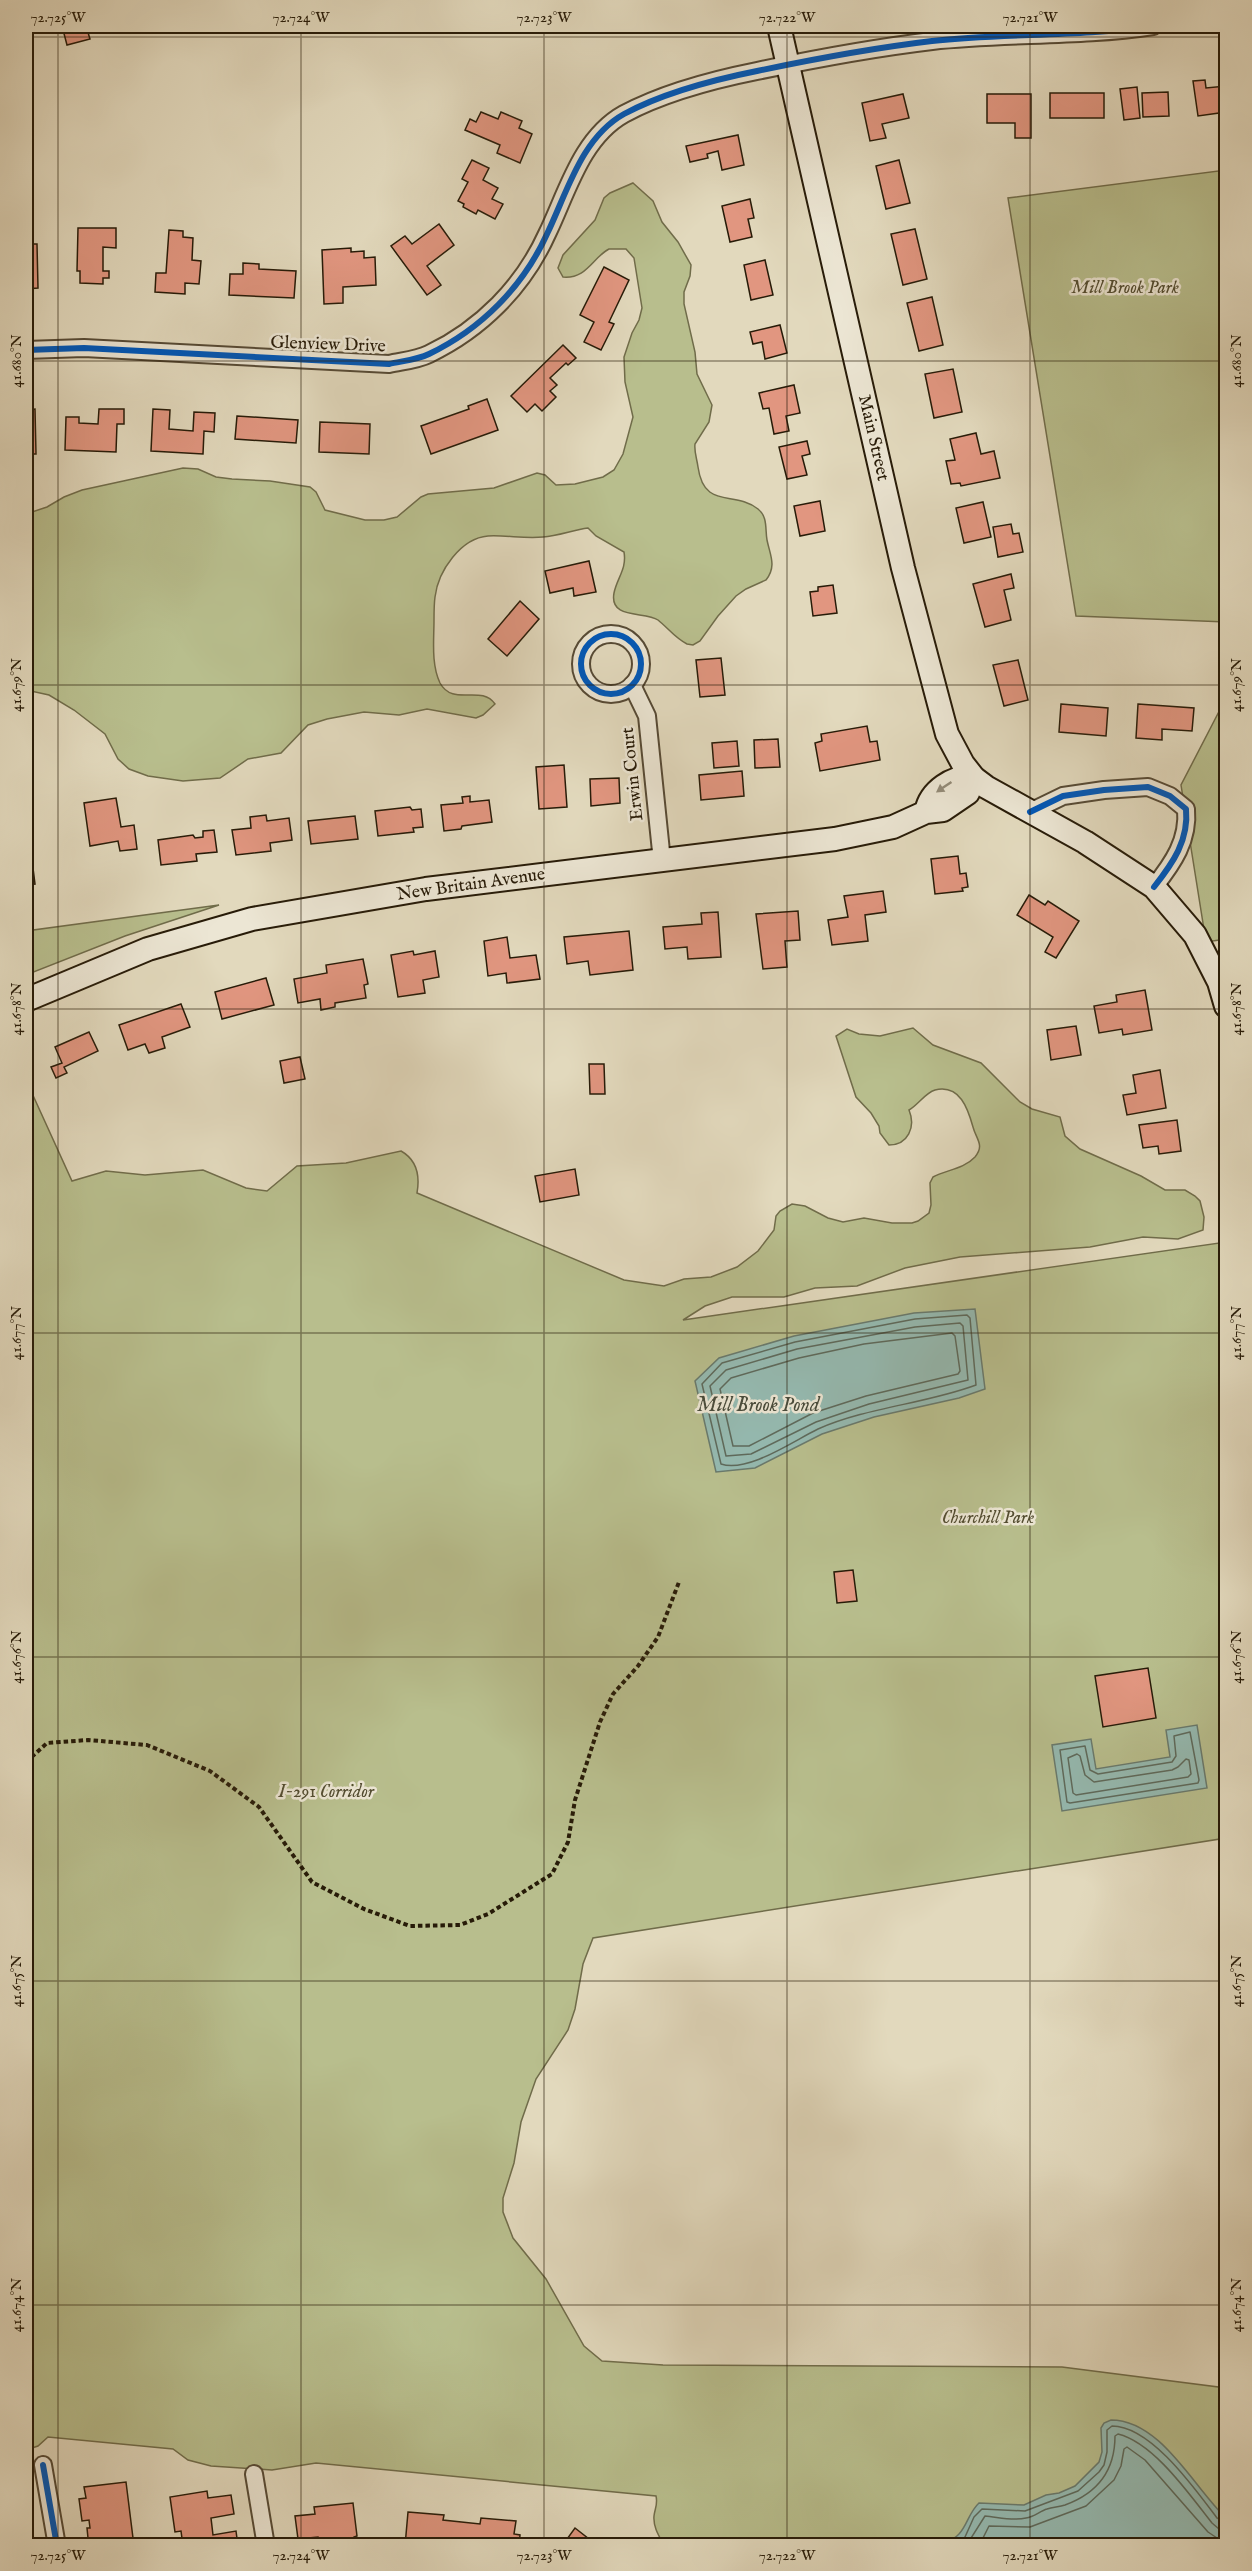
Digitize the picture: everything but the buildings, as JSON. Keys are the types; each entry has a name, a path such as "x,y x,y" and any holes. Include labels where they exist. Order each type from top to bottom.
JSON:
{"main road":[{"name":"Main Street","path":"779,26 903,568 947,734 963,764 974,778 1086,842 1154,887 1195,935 1219,982 1227,1006"},
{"name":"New Britain Avenue","path":"26,1000 148,949 252,919 426,889 836,839 893,827 926,812 933,795 957,778 974,778"}],"street":[{"name":"Glenview Drive","path":"26,350 84,348 389,364 428,355 486,318 516,286 546,237 572,178 592,141 622,115 673,93 716,79 786,64 932,41 1051,35 1153,26"},
{"name":"Erwin Court","path":"632,685 647,716 662,861"},
{"path":"1030,812 1063,796 1104,790 1148,787 1170,796 1186,809 1187,825 1182,845 1154,887"},
{"path":"43,2465 57,2546"},
{"path":"254,2474 266,2546"}],"path":[{"path":"26,1762 47,1743 88,1740 147,1745 210,1771 259,1807 312,1882 364,1909 410,1926 460,1925 488,1914 552,1874 568,1842 575,1800 600,1722 613,1694 638,1666 658,1637 679,1582"}],"green space":[{"name":"Mill Brook Park","path":"1226,170 1226,622 1076,616 1008,198"},
{"path":"633,183 653,201 662,222 678,242 691,265 684,292 684,304 695,352 697,374 712,405 709,422 695,444 701,480 713,494 739,500 761,512 765,519 772,560 771,570 766,580 736,596 700,641 693,645 687,644 658,620 622,611 617,607 614,602 614,593 623,568 624,552 596,536 588,528 543,537 488,536 478,538 460,549 446,567 437,587 435,600 435,668 440,683 452,694 482,696 489,698 495,704 476,718 427,709 399,715 364,712 327,719 308,725 281,753 248,759 220,778 183,781 148,776 129,769 118,759 105,734 74,710 49,695 26,690 26,514 47,507 82,490 183,468 198,469 216,477 310,487 316,492 325,510 365,520 384,520 397,517 428,494 494,488 537,473 545,475 556,485 575,484 603,477 614,470 623,454 633,417 625,382 624,357 642,308 634,258 626,249 609,249 578,275 563,277 558,268 563,255 595,220 604,198"},
{"path":"1226,698 1226,939 1206,942 1181,785"},
{"path":"219,905 125,936 26,975 26,931"},
{"name":"I-291 Corridor","path":"913,1028 933,1045 981,1063 1020,1102 1032,1109 1060,1117 1065,1136 1080,1149 1141,1176 1165,1190 1185,1190 1195,1196 1200,1201 1204,1217 1203,1230 1178,1239 1143,1237 1090,1247 960,1257 905,1268 857,1286 815,1288 784,1297 732,1297 705,1306 683,1320 1226,1242 1226,1838 593,1938 583,1964 575,2009 568,2030 536,2079 521,2122 514,2163 503,2198 503,2212 513,2238 546,2279 584,2346 602,2361 663,2365 1062,2367 1226,2388 1226,2545 664,2545 654,2524 656,2496 316,2463 272,2470 211,2466 188,2460 173,2449 48,2437 38,2446 26,2450 26,1080 72,1181 106,1171 145,1175 203,1170 246,1188 267,1191 297,1166 346,1163 401,1151 411,1159 416,1169 417,1193 624,1280 664,1286 684,1279 711,1277 737,1267 758,1251 774,1230 776,1216 792,1204 805,1206 828,1218 843,1222 864,1218 892,1223 912,1223 929,1213 930,1183 933,1177 966,1164 978,1153 980,1145 965,1106 957,1094 951,1091 944,1089 931,1092 909,1110 912,1123 906,1138 889,1145 880,1133 879,1126 871,1113 856,1097 836,1036 847,1029 859,1034 880,1036"}],"water":[{"name":"Mill Brook Pond","path":"975,1309 985,1389 959,1398 874,1417 822,1434 755,1468 716,1472 695,1381 719,1358 794,1336 914,1313"},
{"path":"1197,1725 1207,1788 1062,1811 1052,1745 1091,1739 1096,1769 1170,1757 1166,1730"},
{"path":"1111,2420 1129,2423 1146,2431 1175,2458 1226,2518 1226,2545 948,2545 962,2531 979,2503 1024,2505 1075,2486 1099,2462 1102,2452 1101,2428 1104,2423"}],"cycle path":[{"path":"26,350 84,348 389,364 420,358 466,332 483,319 513,289 537,253 586,152 609,124 640,106 672,93 723,78 888,47 932,41 1098,32 1153,26"},
{"path":"611,634 628,639 636,647 641,664 636,681 628,689 611,694 594,689 586,681 581,664 586,647 594,639 611,634"},
{"path":"1030,812 1063,796 1104,790 1148,787 1170,796 1186,809 1185,831 1178,851 1154,887"},
{"path":"43,2465 57,2546"}],"park label":[{"name":"Churchill Park","path":"988,1518"}]}
